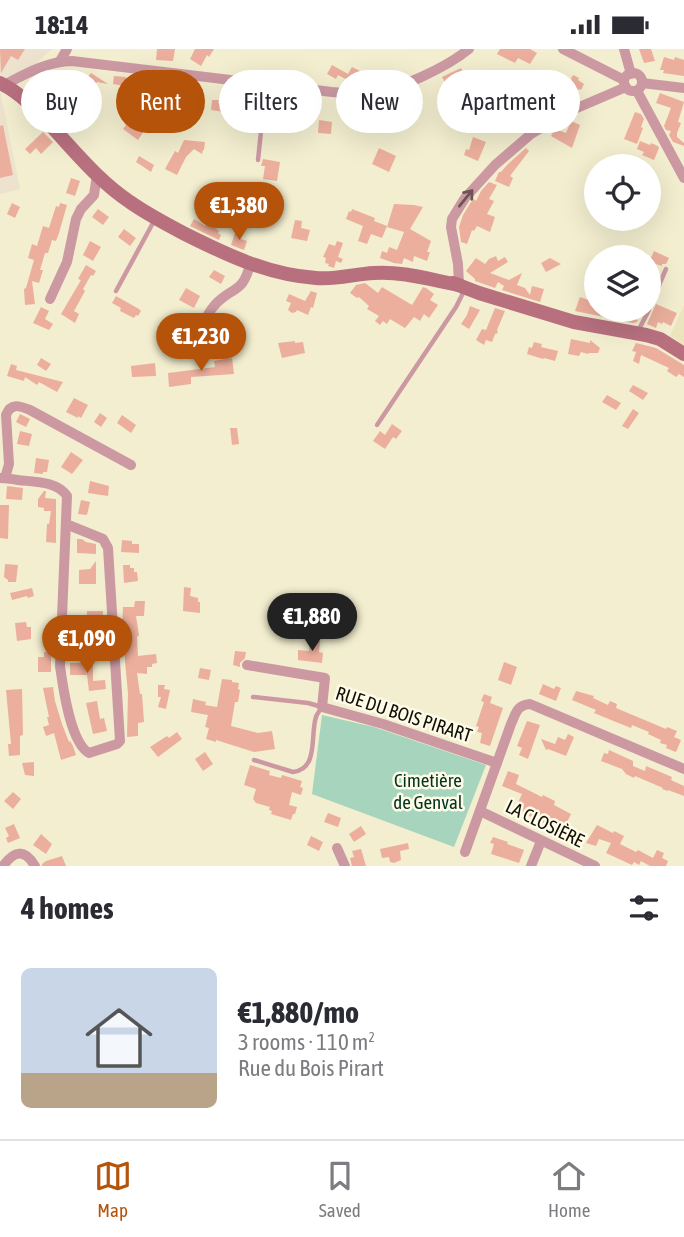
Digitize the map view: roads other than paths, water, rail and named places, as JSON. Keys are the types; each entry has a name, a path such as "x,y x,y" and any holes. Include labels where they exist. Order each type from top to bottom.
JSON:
{"main road":[{"path":"2,84 37,111 97,175 132,204 212,248 250,264 311,278 333,279 390,273 462,287 574,322 660,339 684,354"}],"street":[{"path":"60,61 67,49"},
{"path":"322,91 367,94 380,92 434,70 469,49"},
{"path":"563,49 627,80"},
{"path":"624,49 627,80 632,91 640,87 684,88"},
{"path":"2,84 60,61 219,78"},
{"path":"462,287 451,227 452,219 465,198 495,165 531,134 627,80 639,75 640,87 684,178"},
{"path":"50,299 67,262 76,219 94,195 97,175"},
{"path":"94,195 115,191"},
{"path":"197,336 215,305 240,288 250,264"},
{"path":"66,524 103,539 108,548 120,741 89,753 80,744 63,694 61,666 66,524 67,499 64,492 49,485 3,478 9,464 6,415 8,409 14,405 30,410 131,465"},
{"name":"RUE DU BOIS PIRART","path":"247,665 325,678 322,708 383,724 497,763"},
{"path":"465,852 518,707 523,704 530,704 684,769"},
{"name":"LA CLOSIÈRE","path":"481,811 595,866"},
{"path":"531,866 541,841"},
{"path":"337,848 345,866"},
{"path":"3,866 13,854 19,853 28,857 35,866"}],"lane":[{"path":"258,160 261,133"},
{"path":"116,291 156,218"},
{"path":"661,281 666,269"},
{"path":"377,425 456,307 462,287"},
{"path":"637,334 643,322"},
{"path":"253,697 308,703 322,708 316,715 310,759 305,766 293,772 254,761"}],"park label":[{"name":"Cimetière de Genval","path":"428,791"}]}
